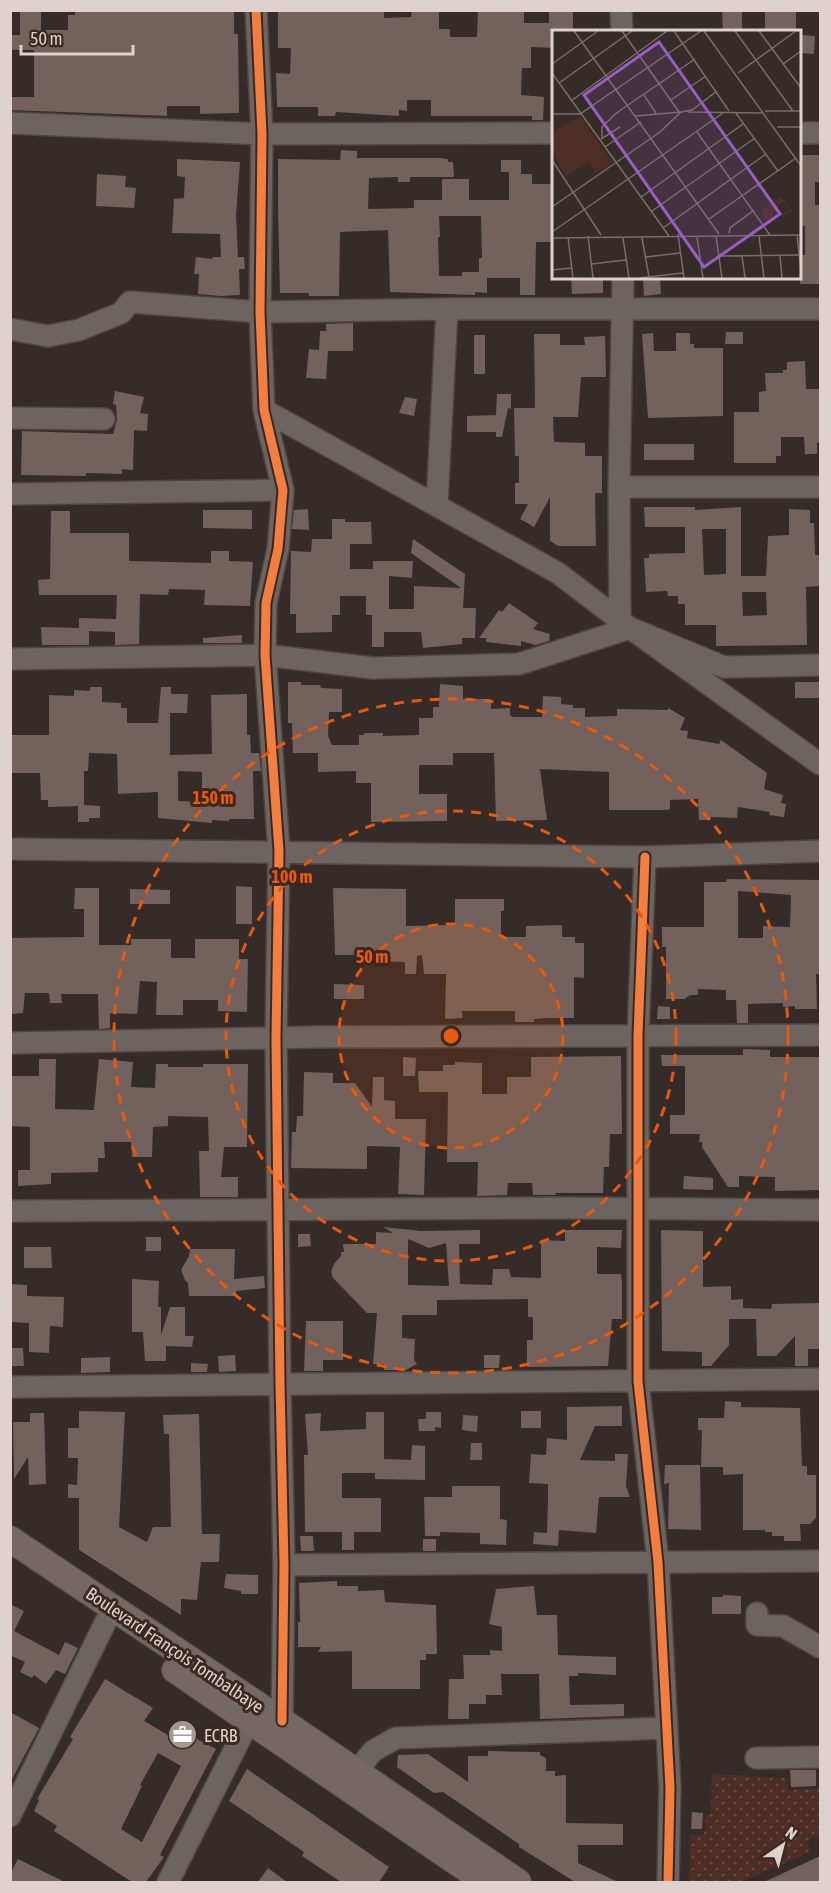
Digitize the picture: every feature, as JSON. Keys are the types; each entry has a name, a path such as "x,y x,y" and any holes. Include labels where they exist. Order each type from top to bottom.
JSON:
{"main road":[{"name":"Boulevard François Tombalbaye","path":"10,1539 518,1882"},
{"name":"Boulevard François Tombalbaye","path":"10,1559 486,1882"}],"street":[{"path":"256,10 262,134 260,312 264,410 283,489 278,549 266,603 265,655 279,851 276,1038 284,1565 282,1721"},
{"path":"621,10 622,30"},
{"path":"10,123 262,134 552,133"},
{"path":"801,133 820,133"},
{"path":"623,279 619,487 625,624"},
{"path":"10,329 48,336 79,330 121,313 130,303 260,312 447,309 820,309"},
{"path":"437,504 447,309"},
{"path":"264,410 558,573 820,764"},
{"path":"10,418 104,419"},
{"path":"619,487 820,487"},
{"path":"10,494 283,489"},
{"path":"10,659 265,655 372,668 519,664 625,624 724,667 820,665"},
{"path":"10,849 645,857 820,851"},
{"path":"645,857 638,1036 638,1381 658,1562 670,1788 668,1882"},
{"path":"10,1043 276,1038 820,1035"},
{"path":"10,1211 820,1210"},
{"path":"10,1387 820,1379"},
{"path":"284,1565 820,1561"},
{"path":"757,1613 757,1625 783,1626 820,1647"},
{"path":"10,1816 105,1623"},
{"path":"168,1882 249,1721"},
{"path":"356,1772 373,1751 396,1738 667,1728"},
{"path":"756,1758 820,1757"}],"shaded area":[{"path":"712,1774 787,1778 788,1790 817,1789 820,1781 820,1835 807,1841 810,1852 741,1882 689,1882 690,1835 704,1835 706,1815 711,1815"}],"building":[{"path":"20,10 41,10 41,30 68,30 68,15 75,15 75,10 234,10 234,34 238,34 239,113 200,114 200,106 167,106 167,116 10,110 10,97 34,97 34,50 10,50 10,35 20,35"},
{"path":"278,10 376,10 375,12 384,12 384,18 411,17 412,10 439,10 439,29 450,29 450,37 477,37 478,10 524,10 524,23 549,23 549,10 573,10 573,30 552,30 552,48 531,47 531,68 522,68 521,95 544,97 543,120 532,120 532,116 431,116 431,100 407,100 407,111 399,110 399,116 336,112 335,116 318,116 318,107 277,107 276,73 290,74 291,48 278,48"},
{"path":"722,10 742,10 742,30 723,30"},
{"path":"765,10 796,10 796,30 765,30"},
{"path":"801,35 815,36 814,54 801,53"},
{"path":"341,150 357,151 357,158 440,158 453,162 454,177 410,177 410,182 398,182 398,177 369,178 368,209 414,208 414,200 442,200 442,179 469,179 469,200 509,200 509,172 501,172 501,160 521,160 521,174 532,174 532,184 552,184 552,242 536,242 535,295 520,295 520,278 487,278 487,293 475,292 475,295 390,292 388,230 340,232 339,296 280,293 278,159 340,160","holes":["439,216 481,216 482,258 479,258 479,272 462,272 462,276 439,276"]},
{"path":"801,155 820,155 820,182 815,182 815,205 820,205 820,284 800,284 801,255 805,255 805,226 801,226"},
{"path":"177,159 240,162 236,215 238,257 244,257 245,269 239,269 240,295 198,294 199,274 194,274 196,257 213,259 212,257 221,257 220,234 172,233 174,199 184,198 185,177 177,176"},
{"path":"97,174 126,176 125,187 136,188 134,208 96,206"},
{"path":"571,279 603,279 603,293 572,294"},
{"path":"643,279 660,279 661,294 644,296"},
{"path":"353,323 353,351 328,351 326,379 306,378 309,349 319,350 320,331 326,331 326,324"},
{"path":"726,332 743,332 743,344 725,344"},
{"path":"653,333 654,351 676,351 676,333 690,333 690,344 694,344 694,348 723,348 723,416 648,418 642,334"},
{"path":"534,334 560,334 560,345 585,345 584,337 605,336 606,377 581,377 578,417 553,417 554,442 585,443 585,456 602,456 602,493 595,493 596,546 558,546 550,541 550,497 534,527 520,519 528,504 515,504 515,483 519,483 519,456 515,456 514,408 535,408"},
{"path":"474,335 485,335 485,374 474,374"},
{"path":"805,361 806,389 820,389 820,443 817,443 817,454 805,454 804,437 781,437 781,456 776,456 776,463 734,463 734,412 759,412 759,392 766,391 765,373 783,373 783,370 787,370 787,362"},
{"path":"115,391 144,397 140,413 148,414 147,431 134,430 133,470 122,469 122,474 86,473 86,476 21,475 22,431 113,434 117,420 116,405 113,404"},
{"path":"497,394 511,394 511,409 508,408 502,437 496,437 496,432 467,432 467,416 496,415"},
{"path":"405,397 417,399 414,416 399,413"},
{"path":"644,444 694,444 694,460 644,460"},
{"path":"644,507 695,507 695,510 741,507 741,576 766,576 768,536 789,535 789,509 810,510 810,523 814,523 815,555 820,555 820,586 806,587 807,645 716,646 716,625 685,625 685,604 678,604 678,596 668,596 667,591 646,592 644,558 649,558 649,554 685,553 685,527 645,527","holes":["702,529 726,529 726,574 704,575","742,592 766,592 767,615 743,616"]},
{"path":"308,509 309,530 292,529 294,510"},
{"path":"203,510 252,510 252,529 203,528"},
{"path":"51,511 70,511 70,533 129,533 129,561 211,563 211,551 229,551 229,561 253,562 250,606 204,605 205,590 169,589 168,595 140,594 139,644 115,645 115,632 89,631 89,645 42,645 41,627 79,628 79,618 116,619 117,595 39,595 38,580 50,579"},
{"path":"332,519 345,519 345,522 371,522 372,544 350,544 350,569 373,569 373,561 413,561 412,578 389,576 389,609 414,609 414,586 461,588 411,553 413,539 465,574 463,608 476,608 475,638 462,638 462,644 423,648 421,632 384,632 384,647 372,647 372,615 366,615 366,596 340,596 340,615 332,615 332,632 296,633 296,614 290,614 291,551 311,552 312,539 332,539"},
{"path":"509,603 538,623 533,629 550,634 549,641 535,645 521,641 521,646 486,642 486,638 479,638 499,610 502,612"},
{"path":"242,635 242,643 203,643 203,638"},
{"path":"288,682 342,689 342,712 329,712 328,736 332,745 359,745 359,735 364,735 364,733 383,733 383,736 419,735 419,718 433,718 433,707 439,707 440,684 463,686 463,699 491,699 491,709 510,708 510,715 513,717 542,717 543,696 561,697 561,704 573,705 573,708 585,708 585,717 617,716 617,709 668,710 668,708 685,718 680,730 688,731 687,738 719,744 721,740 767,773 764,789 783,795 781,803 786,804 784,817 769,815 770,812 738,807 737,818 711,817 711,820 699,820 698,799 670,800 670,809 667,810 609,810 609,772 540,769 547,820 496,821 494,753 453,753 453,765 419,765 419,794 447,794 447,821 371,822 371,783 356,783 356,771 318,772 318,753 293,753 292,723 288,723"},
{"path":"795,682 820,682 820,698 795,698"},
{"path":"90,687 102,687 102,702 121,703 121,708 127,708 127,723 158,723 161,687 171,687 171,694 188,694 187,713 170,713 170,755 212,754 211,695 247,694 247,735 250,735 251,753 259,753 261,771 253,771 254,819 212,820 212,823 158,818 158,792 118,794 117,754 89,753 88,771 84,771 84,805 100,806 100,818 89,818 89,822 78,822 78,806 48,807 48,800 41,800 40,773 10,773 10,735 49,735 49,695 74,696 74,690 90,691","holes":["178,771 202,772 202,802 178,801"]},
{"path":"727,879 820,880 820,974 816,974 817,1009 783,1007 783,1003 748,1004 748,1023 737,1023 736,1000 726,1000 726,990 698,989 698,995 690,995 685,999 666,999 666,947 662,947 662,927 704,927 704,882 726,882","holes":["738,891 791,895 790,927 763,926 763,938 738,938"]},
{"path":"236,886 252,887 252,924 236,924"},
{"path":"75,888 99,888 99,945 131,945 131,939 171,939 171,958 195,958 195,939 239,939 239,959 248,959 247,1012 218,1011 218,1000 183,1000 183,1015 156,1015 157,982 140,981 137,1014 110,1013 110,1028 99,1029 98,994 61,994 62,1003 50,1003 49,993 25,993 23,1013 10,1014 10,938 84,937 84,909 74,909"},
{"path":"333,888 406,889 406,926 455,925 455,899 504,899 504,911 501,911 501,937 526,937 526,926 562,925 562,937 575,937 575,943 584,943 584,978 574,977 574,1018 546,1018 534,1019 534,1022 515,1022 515,1011 462,1011 463,1018 445,1019 446,974 424,974 422,955 417,956 416,974 405,974 405,962 373,961 374,955 335,955"},
{"path":"130,889 170,890 170,904 130,904"},
{"path":"334,984 364,985 364,999 334,999"},
{"path":"658,1006 670,1007 670,1019 657,1019"},
{"path":"743,1049 770,1050 770,1057 820,1057 820,1190 775,1191 775,1177 739,1176 739,1187 728,1187 702,1147 702,1142 699,1142 700,1134 670,1134 670,1115 685,1115 685,1066 662,1066 661,1055 743,1055"},
{"path":"621,1056 622,1134 610,1134 609,1167 604,1167 603,1193 533,1195 532,1183 508,1183 507,1195 477,1196 478,1162 447,1162 448,1092 419,1092 418,1071 443,1071 443,1065 455,1065 455,1062 482,1063 482,1094 507,1094 507,1077 531,1077 531,1057"},
{"path":"403,1057 416,1058 415,1076 403,1076"},
{"path":"39,1059 56,1059 55,1109 94,1110 99,1059 133,1062 131,1087 155,1088 156,1064 168,1064 168,1067 203,1067 203,1064 248,1064 247,1147 224,1147 221,1177 238,1177 238,1197 200,1197 199,1151 209,1151 208,1117 168,1116 168,1126 153,1127 152,1157 132,1157 131,1142 104,1142 105,1158 98,1158 98,1172 51,1173 51,1184 18,1186 18,1170 30,1170 30,1127 10,1126 10,1076 39,1076"},
{"path":"304,1072 333,1073 333,1083 355,1083 372,1107 373,1077 384,1077 384,1100 395,1101 395,1119 426,1119 424,1195 398,1194 400,1147 367,1146 367,1169 291,1168 292,1132 296,1132 297,1116 303,1116"},
{"path":"684,1176 713,1178 713,1190 683,1189"},
{"path":"383,1227 421,1231 480,1230 480,1244 459,1244 460,1284 492,1285 493,1269 509,1269 511,1277 541,1278 541,1240 565,1241 565,1230 622,1230 621,1248 597,1247 597,1274 621,1274 622,1282 622,1319 612,1319 608,1366 527,1367 527,1340 533,1340 533,1317 528,1317 528,1299 437,1300 437,1315 402,1315 402,1338 415,1339 414,1360 417,1364 406,1370 384,1370 384,1364 373,1364 377,1313 367,1313 333,1278 331,1272 341,1252 344,1252 343,1244 376,1244 376,1232 393,1233","holes":["408,1239 429,1248 446,1243 449,1286 408,1285"]},
{"path":"661,1230 703,1231 703,1287 731,1286 731,1300 743,1299 743,1308 771,1309 772,1304 820,1303 820,1349 808,1349 808,1366 795,1366 795,1336 776,1356 757,1356 756,1319 729,1319 729,1345 711,1366 702,1366 702,1352 662,1351"},
{"path":"298,1234 310,1234 311,1246 298,1247"},
{"path":"146,1237 161,1237 161,1251 146,1251"},
{"path":"24,1247 51,1247 52,1268 24,1268"},
{"path":"190,1249 235,1249 234,1279 264,1276 265,1288 236,1291 237,1296 189,1296 188,1283 181,1270 189,1256"},
{"path":"132,1279 159,1281 158,1307 161,1307 161,1335 170,1307 185,1307 185,1336 194,1336 192,1347 166,1346 166,1361 145,1361 143,1332 132,1332"},
{"path":"11,1284 27,1285 27,1296 64,1297 63,1327 50,1326 49,1353 29,1352 29,1323 12,1322"},
{"path":"306,1321 343,1321 343,1360 323,1360 323,1371 304,1371"},
{"path":"10,1348 23,1348 24,1366 11,1366"},
{"path":"235,1355 236,1371 219,1372 218,1356"},
{"path":"484,1355 500,1355 499,1368 484,1368"},
{"path":"110,1357 110,1372 81,1373 81,1358"},
{"path":"191,1363 208,1364 207,1372 191,1372"},
{"path":"725,1401 741,1402 741,1407 800,1408 802,1466 807,1466 807,1475 816,1475 816,1518 810,1524 800,1524 801,1541 784,1541 784,1536 772,1536 772,1532 765,1532 765,1530 743,1530 743,1474 723,1475 723,1467 701,1467 702,1430 698,1430 698,1418 724,1418"},
{"path":"622,1406 622,1426 595,1426 580,1460 615,1461 615,1454 628,1454 626,1486 630,1497 599,1497 596,1533 559,1530 558,1546 533,1544 534,1532 547,1533 548,1484 529,1483 531,1454 546,1455 547,1438 567,1440 567,1407"},
{"path":"79,1411 125,1412 119,1527 147,1542 153,1527 171,1527 169,1434 164,1434 163,1415 199,1414 202,1534 220,1534 219,1562 201,1562 197,1600 181,1599 181,1615 79,1550 79,1498 68,1498 68,1484 77,1485 78,1458 68,1458 68,1428 79,1428"},
{"path":"521,1411 541,1411 541,1428 521,1428"},
{"path":"366,1412 384,1412 384,1459 411,1460 412,1445 425,1446 425,1480 375,1479 375,1473 342,1473 342,1498 381,1498 381,1532 354,1532 354,1550 342,1550 342,1532 305,1532 304,1455 308,1455 305,1414 321,1413 320,1431 366,1429"},
{"path":"426,1412 441,1412 441,1428 435,1427 435,1431 419,1431 418,1419 426,1419"},
{"path":"30,1413 44,1413 46,1484 29,1485 28,1457 14,1479 13,1422 30,1422"},
{"path":"463,1415 478,1416 477,1432 462,1430"},
{"path":"471,1443 482,1443 482,1460 470,1460"},
{"path":"665,1465 700,1465 701,1530 668,1529 669,1483 664,1484"},
{"path":"452,1486 500,1486 500,1519 507,1520 506,1545 480,1544 480,1533 440,1532 440,1536 425,1536 424,1497 452,1497"},
{"path":"300,1536 313,1536 314,1551 301,1551"},
{"path":"423,1539 436,1539 436,1551 423,1551"},
{"path":"226,1574 258,1575 258,1594 241,1594 241,1591 224,1588"},
{"path":"337,1581 337,1586 358,1586 358,1591 384,1590 385,1602 436,1605 437,1654 426,1654 426,1660 420,1660 420,1689 352,1689 352,1651 318,1652 321,1647 298,1647 299,1583"},
{"path":"534,1586 537,1615 557,1615 558,1655 616,1657 616,1675 578,1673 578,1676 569,1676 570,1705 624,1704 624,1716 540,1719 539,1674 501,1674 502,1695 486,1695 486,1704 469,1704 469,1719 448,1719 449,1679 464,1679 463,1655 490,1655 490,1650 502,1651 502,1627 489,1624 496,1589"},
{"path":"723,1595 741,1596 741,1614 712,1614 712,1597 723,1597"},
{"path":"10,1604 24,1611 14,1631 59,1655 65,1642 78,1648 65,1674 56,1670 46,1684 34,1675 32,1678 20,1672 25,1662 10,1655"},
{"path":"105,1679 153,1708 144,1721 182,1743 188,1734 216,1749 160,1855 164,1857 146,1882 132,1882 54,1831 57,1826 34,1811 39,1800 37,1799 73,1739 70,1737","holes":["158,1753 181,1766 142,1842 121,1829 142,1786 140,1785"]},
{"path":"10,1712 39,1728 10,1783"},
{"path":"488,1751 540,1752 540,1755 546,1758 546,1771 555,1771 555,1776 566,1775 566,1823 623,1824 623,1845 578,1845 578,1863 618,1882 575,1882 519,1847 519,1844 443,1792 434,1793 397,1767 398,1755 428,1754 468,1782 468,1756 488,1756"},
{"path":"247,1769 389,1867 379,1882 341,1882 302,1856 304,1852 229,1801"},
{"path":"790,1770 816,1770 816,1786 791,1787"},
{"path":"692,1812 703,1813 702,1829 691,1829"},
{"path":"820,1856 820,1882 764,1882"},
{"path":"18,1859 65,1882 10,1882 10,1874"},
{"path":"268,1868 287,1882 258,1882"}],"cycle path":[{"path":"256,10 262,134 260,312 264,410 283,490 278,549 266,603 265,655 279,851 276,1038 284,1565 282,1721"},
{"path":"645,857 638,1036 638,1381 658,1562 670,1788 668,1882"}],"place":[{"name":"ECRB","path":"183,1735"}]}
